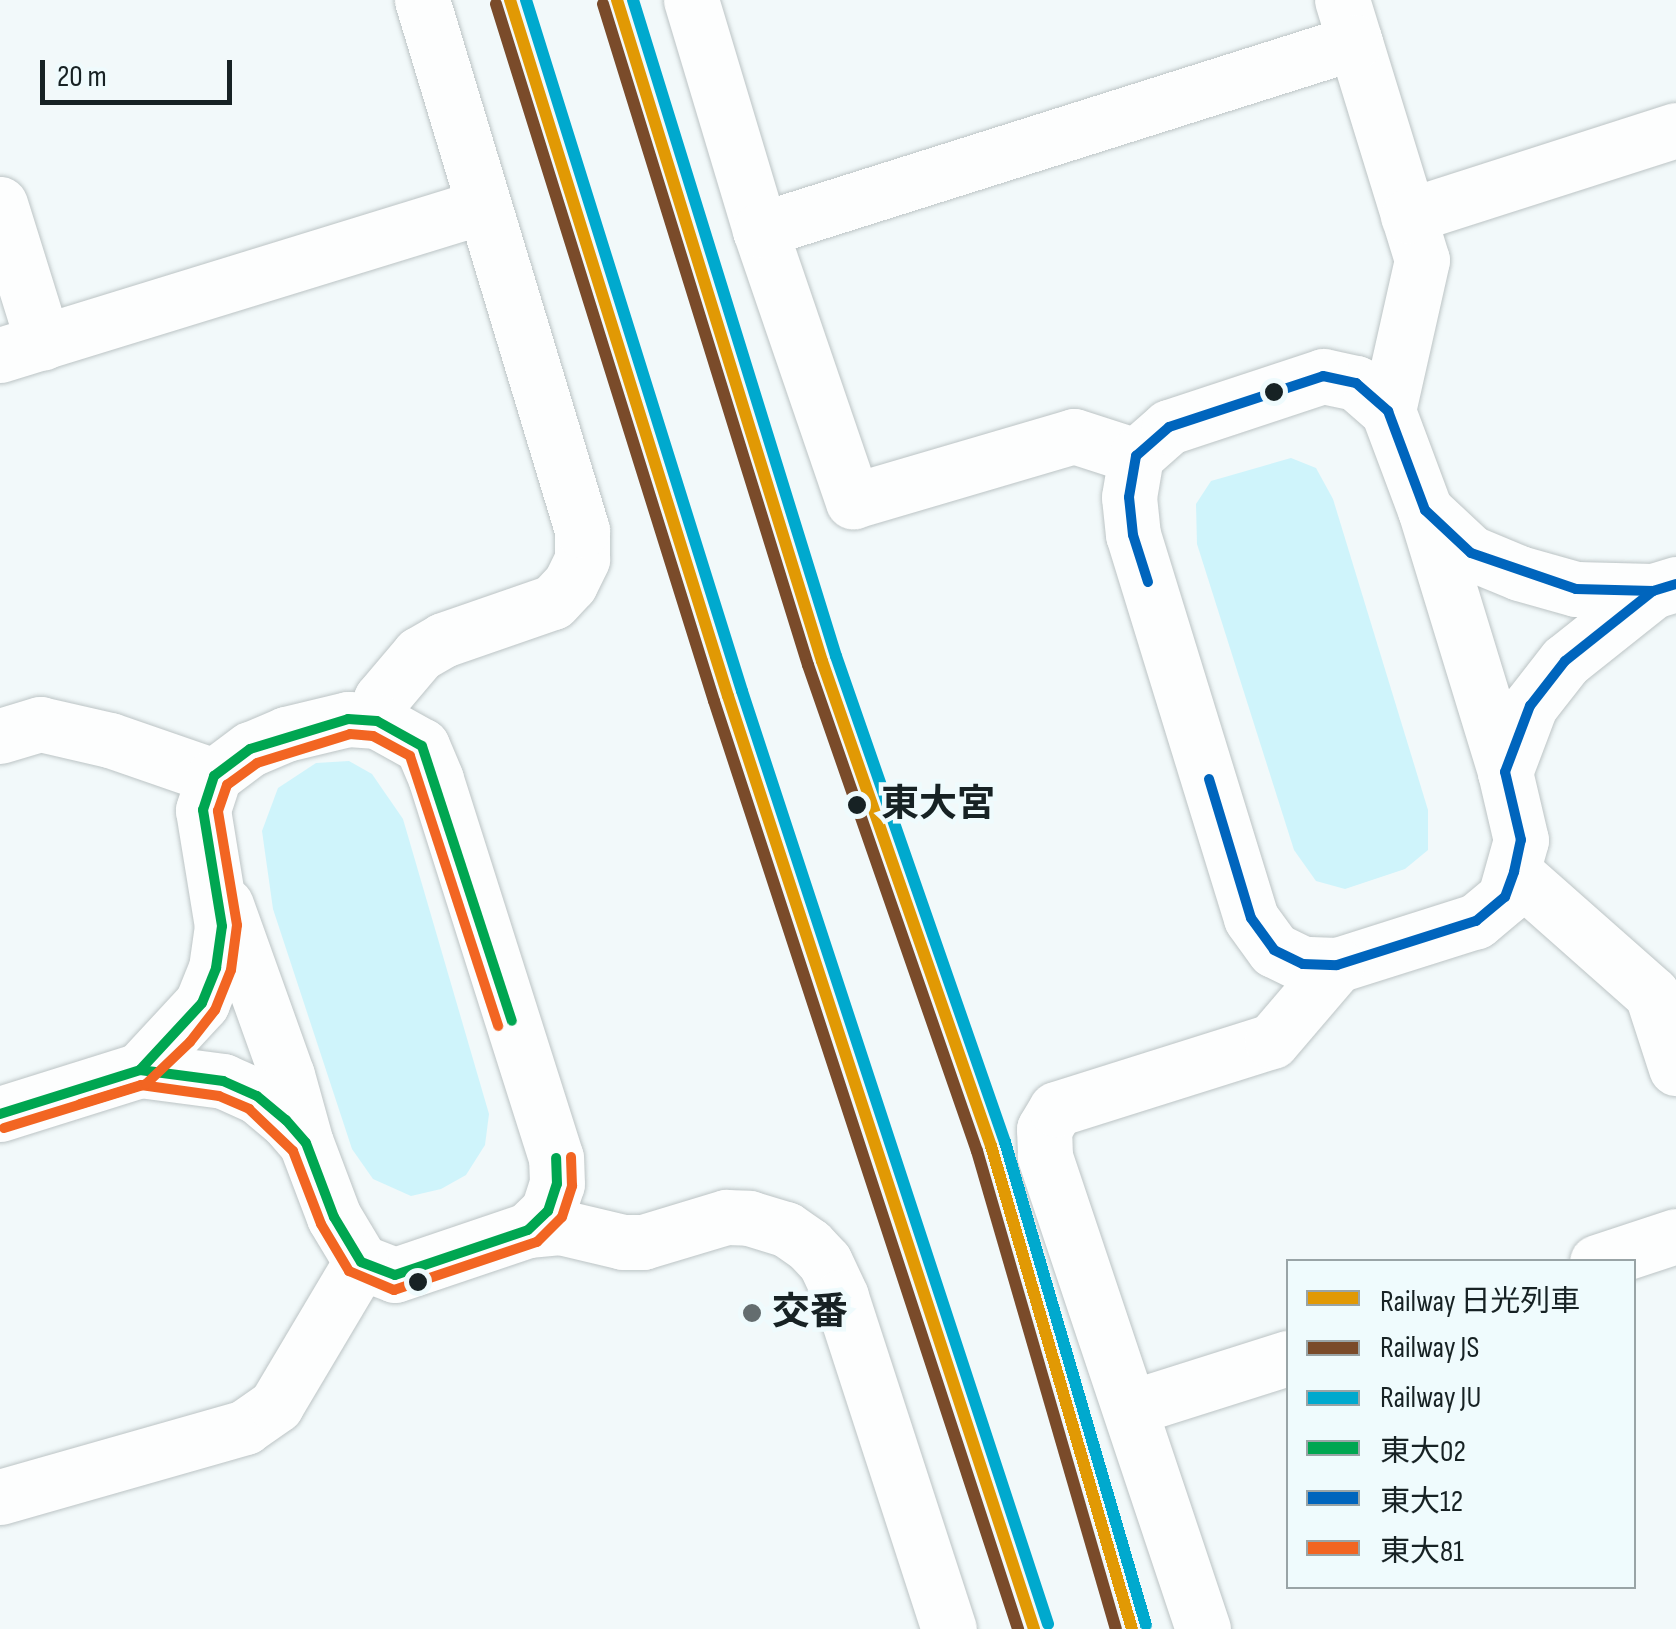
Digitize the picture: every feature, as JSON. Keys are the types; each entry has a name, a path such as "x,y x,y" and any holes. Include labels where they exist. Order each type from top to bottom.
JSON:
{"street":[{"path":"376,721 381,699 419,654 444,640 553,602 570,584 582,558 582,530 422,0"},
{"path":"691,0 760,230 853,501 1074,436 1136,456"},
{"path":"760,230 1348,21 1422,260 1388,411"},
{"path":"1408,216 1676,130"},
{"path":"0,204 21,349 484,206"},
{"path":"1323,376 1356,383 1388,411 1425,510 1506,772 1520,840 1505,897 1476,920 1337,965 1303,964 1274,950 1251,918 1134,534 1128,497 1136,456 1168,426 1323,376"},
{"path":"1425,510 1472,552 1519,573 1576,588 1665,587"},
{"path":"1506,772 1530,706 1565,660 1665,587"},
{"path":"528,1230 548,1211 558,1184 556,1158 436,779 422,746 376,721 348,719 286,734 250,749 214,776 203,810 205,840 287,1075 306,1143 334,1218 361,1262 395,1274 528,1230 560,1227 623,1242 642,1242 726,1217 748,1218 786,1229 825,1262 842,1297 948,1629"},
{"path":"0,736 40,724 110,740 214,776"},
{"path":"1514,872 1652,994 1676,1068"},
{"path":"140,1070 202,1003 216,968 222,926 217,882"},
{"path":"1203,1629 1045,1156 1044,1129 1056,1109 1272,1041 1337,965"},
{"path":"0,1114 140,1070 223,1081 257,1096 306,1143"},
{"path":"1605,1259 1676,1236"},
{"path":"0,1497 245,1427 276,1405 361,1262"},
{"path":"1130,1408 1286,1359"}],"shaded area":[{"path":"1291,458 1316,468 1333,499 1428,810 1428,850 1405,869 1345,889 1316,881 1294,850 1197,544 1196,504 1211,481"},
{"path":"349,761 372,774 403,819 489,1114 485,1145 466,1175 441,1189 411,1196 373,1179 352,1149 273,909 262,831 278,788 316,763"}],"rail line":[{"name":"日光列車","path":"510,0 728,696 1034,1629"},
{"name":"JU","path":"526,0 742,691 1048,1624"},
{"name":"日光列車","path":"617,0 822,661 991,1146 1132,1629"},
{"name":"JU","path":"633,0 836,656 1005,1142 1146,1625"},
{"name":"JS","path":"496,4 714,701 1018,1629"},
{"name":"JS","path":"603,4 808,665 977,1151 1116,1629"}],"transit line":[{"name":"東大12","path":"1148,582 1133,535 1129,497 1136,456 1169,427 1323,376 1356,383 1388,411 1425,510 1471,553 1576,589 1653,591 1676,584"},
{"name":"東大12","path":"1209,779 1251,918 1274,950 1303,964 1337,965 1476,921 1505,897 1514,872 1521,840 1505,772 1530,706 1565,661 1653,591"},
{"name":"東大02","path":"140,1070 202,1003 216,968 222,926 203,810 214,776 250,749 348,719 377,721 422,746 512,1021"},
{"name":"東大81","path":"4,1128 146,1084 190,1042 215,1010 231,970 237,925 218,811 227,785 257,763 350,734 373,736 410,756 498,1026"},
{"name":"東大02","path":"0,1114 140,1070 223,1081 257,1096 286,1120 306,1143 334,1217 361,1262 395,1275 528,1230 548,1211 557,1184 556,1158"},
{"name":"東大81","path":"80,1104 141,1085 219,1096 249,1109 293,1151 321,1224 349,1271 394,1290 537,1242 562,1217 572,1186 571,1157"}],"place":[{"name":"東大宮","path":"857,805"},
{"name":"交番","path":"752,1313"}]}
